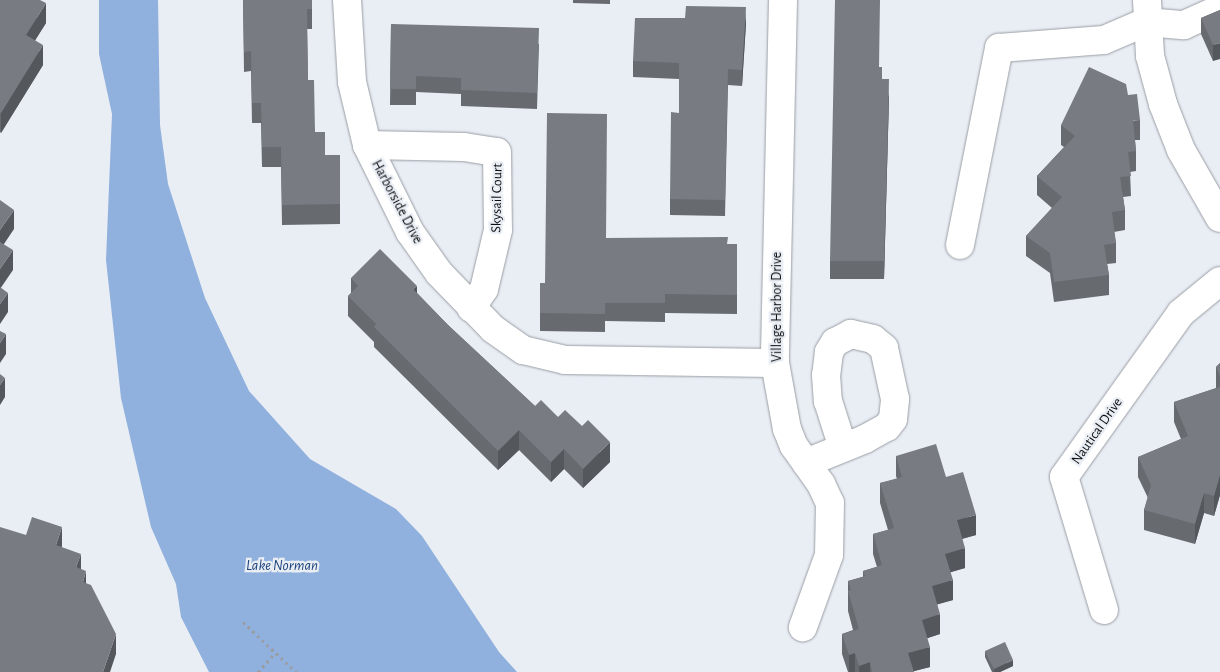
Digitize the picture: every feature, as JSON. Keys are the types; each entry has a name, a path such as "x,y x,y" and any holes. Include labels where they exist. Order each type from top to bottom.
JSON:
{"street":[{"name":"Harborside Drive","path":"347,0 352,82 367,145 410,232 439,273 471,308 524,350 542,357 595,362 775,363"},
{"name":"Village Harbor Drive","path":"783,0 775,363 787,429 794,446 830,502 829,555 803,627"},
{"path":"1146,11 1184,25 1220,9"},
{"path":"1146,11 1150,56 1163,104 1181,150 1220,218"},
{"path":"960,245 999,48 1104,40 1146,11"},
{"name":"Skysail Court","path":"367,145 464,147 497,152 498,230 484,289 471,308"},
{"name":"Nautical Drive","path":"1104,610 1064,477 1181,313 1220,281"},
{"path":"806,463 843,448"}],"path":[{"path":"243,622 296,672"},
{"path":"258,672 276,653"}],"water":[{"name":"Lake Norman","path":"99,0 158,0 160,125 168,184 205,298 249,391 310,459 396,509 422,536 499,652 517,672 209,672 181,617 176,584 151,527 121,398 106,260 112,114 99,54"}],"building":[{"path":"0,0 40,0 46,3 26,35 43,45 1,113 0,112"},
{"path":"243,0 312,0 312,9 307,9 308,80 314,80 315,132 325,132 325,155 340,155 340,204 282,205 281,147 262,147 261,103 252,103 251,51 244,52"},
{"path":"835,0 880,0 879,67 882,67 882,79 889,79 884,261 830,261"},
{"path":"686,6 746,7 742,70 728,69 725,200 670,199 671,112 679,113 679,63 633,61 635,18 685,18"},
{"path":"1220,10 1220,43 1213,45 1201,18"},
{"path":"391,24 539,28 537,93 461,90 461,78 416,76 416,89 390,89"},
{"path":"1089,67 1126,84 1128,95 1137,94 1140,120 1133,120 1136,151 1128,152 1131,176 1120,177 1125,210 1112,212 1116,243 1104,245 1109,275 1054,282 1050,253 1026,236 1062,197 1037,176 1075,136 1061,125"},
{"path":"547,113 607,114 606,238 728,237 727,244 737,244 737,295 665,294 665,303 605,303 605,314 540,313 540,283 545,283"},
{"path":"0,200 14,210 0,230"},
{"path":"0,242 13,250 0,269"},
{"path":"380,249 417,286 413,289 448,325 535,406 541,400 558,417 565,410 582,426 588,420 610,442 583,469 564,449 551,462 519,430 498,451 374,327 376,324 348,296 358,286 351,278"},
{"path":"0,287 8,293 0,304"},
{"path":"0,331 6,334 0,343"},
{"path":"1220,363 1220,376 1216,367"},
{"path":"0,374 5,378 0,385"},
{"path":"1220,387 1220,475 1214,496 1204,493 1195,524 1144,510 1151,485 1138,457 1188,436 1174,402"},
{"path":"936,444 946,477 963,472 976,515 957,520 965,548 945,554 953,580 932,586 940,614 922,620 930,647 908,653 914,672 872,672 870,662 859,666 855,653 849,655 842,634 859,629 848,591 851,590 848,581 865,576 863,571 882,565 873,534 894,528 880,483 902,477 896,456"},
{"path":"32,517 62,527 56,545 81,554 76,567 86,571 83,582 91,585 116,634 103,672 0,672 0,527 26,535"},
{"path":"1005,642 1013,660 994,669 985,651"}]}
